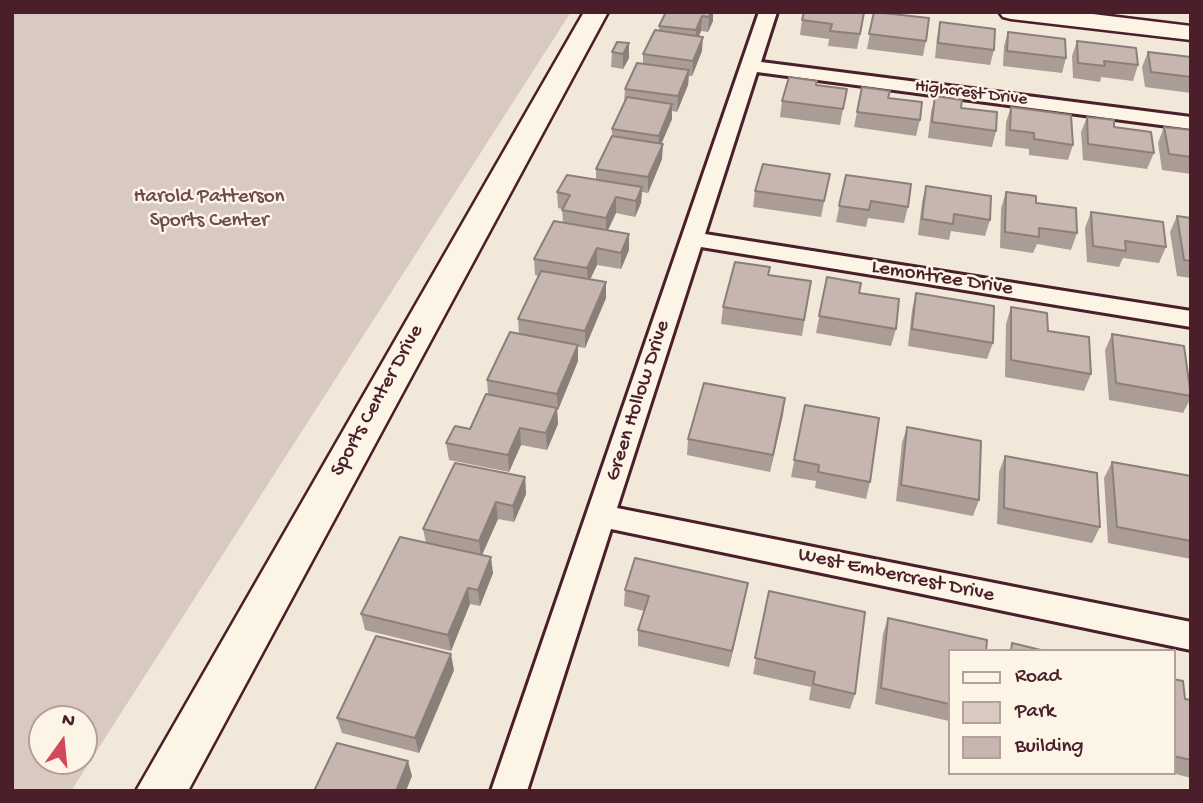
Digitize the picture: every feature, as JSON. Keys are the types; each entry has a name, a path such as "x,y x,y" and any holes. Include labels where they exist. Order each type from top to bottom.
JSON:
{"street":[{"name":"Sports Center Drive","path":"161,791 596,12"},
{"name":"Green Hollow Drive","path":"509,791 768,12"},
{"path":"1011,12 1191,33"},
{"path":"1127,26 1191,28"},
{"name":"Highcrest Drive","path":"750,66 1191,123"},
{"name":"Lemontree Drive","path":"693,239 1191,319"},
{"name":"West Embercrest Drive","path":"601,516 1191,636"}],"green space":[{"name":"Harold Patterson Sports Center","path":"12,12 571,12 98,749 98,705 28,705 28,775 81,775 71,791 12,791"}],"building":[{"path":"666,12 711,12 709,17 702,16 696,30 659,26"},
{"path":"804,12 864,12 860,34 830,31 832,24 802,20"},
{"path":"874,12 929,18 926,41 869,34"},
{"path":"940,22 995,29 994,50 938,43"},
{"path":"655,30 703,37 693,61 643,54"},
{"path":"1008,32 1065,39 1066,58 1007,51"},
{"path":"1077,41 1136,48 1138,65 1104,61 1105,66 1078,63"},
{"path":"617,42 629,43 623,54 612,52"},
{"path":"1148,52 1191,57 1191,77 1151,72"},
{"path":"637,63 689,70 678,96 625,89"},
{"path":"789,77 817,81 816,85 847,89 843,109 782,101"},
{"path":"862,87 890,91 888,98 922,102 920,120 857,112"},
{"path":"935,96 962,100 961,108 997,112 996,131 932,122"},
{"path":"627,97 672,104 659,136 612,129"},
{"path":"1011,107 1071,115 1073,145 1034,139 1034,133 1010,130"},
{"path":"1087,117 1114,120 1114,127 1151,132 1154,153 1088,144"},
{"path":"1164,127 1191,130 1191,157 1169,154"},
{"path":"612,136 663,144 648,177 596,169"},
{"path":"763,164 830,174 824,201 755,191"},
{"path":"567,175 642,187 636,201 616,197 606,218 562,210 570,195 557,192"},
{"path":"846,175 911,184 908,207 871,201 869,210 839,206"},
{"path":"926,186 991,196 990,220 954,214 953,224 922,219"},
{"path":"1006,192 1036,196 1036,203 1076,208 1077,233 1039,228 1039,237 1005,232"},
{"path":"1091,212 1163,222 1166,247 1125,241 1126,251 1093,246"},
{"path":"1177,216 1191,218 1191,261 1184,260"},
{"path":"554,221 629,234 621,253 597,248 587,268 534,259"},
{"path":"735,262 770,267 768,275 811,281 804,320 723,307"},
{"path":"541,271 606,282 585,331 518,319"},
{"path":"827,277 861,283 859,293 899,299 896,329 819,316"},
{"path":"916,293 994,306 993,343 912,329"},
{"path":"1011,307 1047,313 1048,331 1089,337 1091,374 1011,360"},
{"path":"510,332 578,345 557,394 487,380"},
{"path":"1112,334 1184,346 1191,396 1116,383"},
{"path":"704,383 785,398 773,455 688,439"},
{"path":"486,394 557,408 546,433 520,428 508,455 446,443 455,426 470,429"},
{"path":"805,405 879,418 870,482 818,472 819,465 794,460"},
{"path":"907,427 981,441 979,500 901,485"},
{"path":"1005,456 1097,473 1100,527 1004,508"},
{"path":"1112,462 1191,476 1191,541 1117,527"},
{"path":"455,463 525,477 513,506 496,502 479,541 423,529"},
{"path":"400,537 491,557 478,590 468,588 448,635 361,614"},
{"path":"635,558 748,583 732,651 638,630 649,596 625,590"},
{"path":"769,591 865,612 855,694 813,684 815,672 755,658"},
{"path":"888,618 987,640 986,649 948,649 948,704 881,688"},
{"path":"376,636 451,654 415,738 337,718"},
{"path":"1012,643 1037,649 1011,649"},
{"path":"1175,679 1183,681 1185,699 1191,700 1191,760 1175,756"},
{"path":"337,743 408,761 396,791 314,791"}]}
